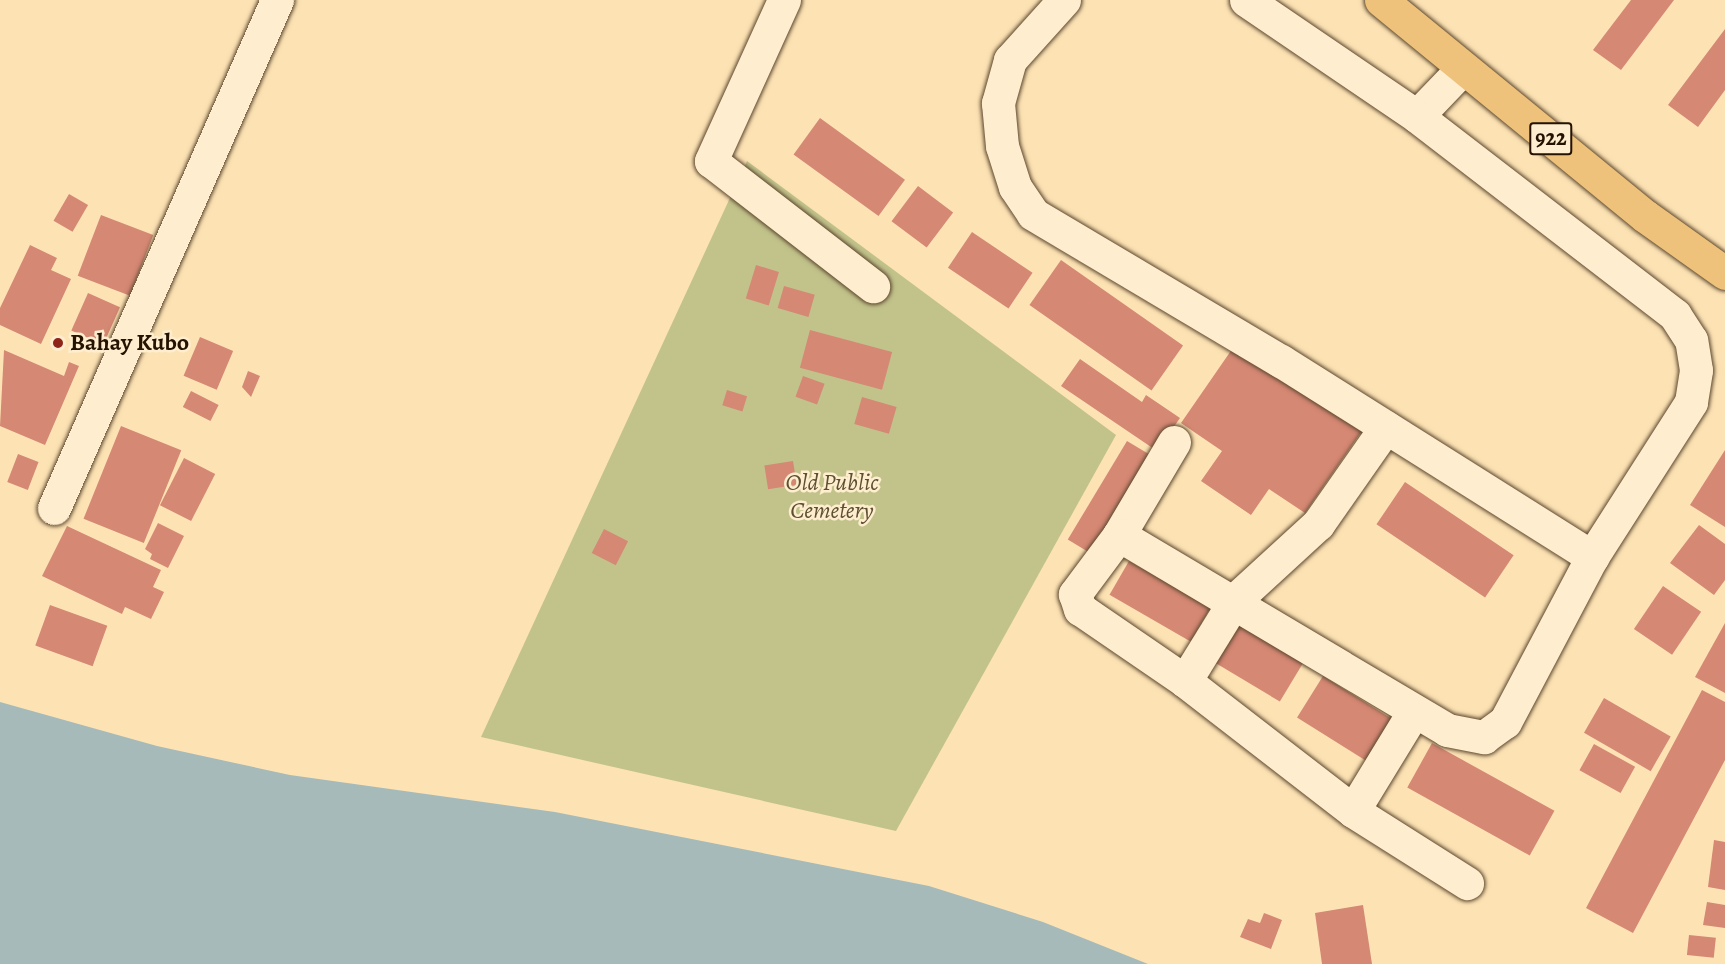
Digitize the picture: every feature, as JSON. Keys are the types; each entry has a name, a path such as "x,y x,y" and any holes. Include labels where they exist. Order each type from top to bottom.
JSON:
{"main road":[{"name":"922","path":"1381,0 1645,216 1725,273"}],"street":[{"path":"54,508 277,0"},
{"path":"784,0 711,161 873,286"},
{"path":"1064,0 1010,60 998,104 1002,146 1015,187 1033,214 1386,427 1592,557"},
{"path":"1119,535 1235,600 1414,711 1466,735 1484,736 1505,722 1592,557 1691,402 1696,370 1691,339 1675,315 1417,116 1246,0"},
{"path":"1417,116 1463,68"},
{"path":"1185,681 1235,600 1318,524 1386,427"},
{"path":"1174,442 1119,535 1075,594 1076,602 1086,615 1185,681 1353,812 1467,883"},
{"path":"1353,812 1414,711"}],"green space":[{"name":"Old Public Cemetery","path":"747,161 1116,435 896,831 481,737"}],"shaded area":[{"path":"0,702 157,746 290,775 555,812 929,886 1043,922 1148,964 0,964"}],"building":[{"path":"1631,0 1674,0 1621,70 1593,50"},
{"path":"1725,29 1725,90 1698,127 1668,105"},
{"path":"820,118 905,180 878,216 794,154"},
{"path":"918,186 953,212 927,248 892,221"},
{"path":"69,194 88,205 73,232 54,221"},
{"path":"101,215 153,235 130,296 78,276"},
{"path":"972,232 1033,273 1008,308 948,268"},
{"path":"30,245 57,258 51,270 71,279 41,344 0,325 0,308"},
{"path":"1061,260 1183,345 1152,391 1029,305"},
{"path":"756,265 779,272 769,305 746,298"},
{"path":"784,286 815,295 808,317 778,308"},
{"path":"88,293 120,307 103,345 71,330"},
{"path":"810,330 892,352 882,390 800,368"},
{"path":"200,337 233,351 217,390 184,376"},
{"path":"1237,342 1364,428 1305,513 1269,489 1251,515 1201,481 1222,451 1181,423"},
{"path":"4,350 64,376 69,362 79,366 45,445 0,426"},
{"path":"1080,359 1142,402 1146,395 1180,418 1157,451 1061,386"},
{"path":"248,371 260,376 251,397 242,387"},
{"path":"803,376 825,384 817,405 795,397"},
{"path":"727,390 747,396 742,411 722,405"},
{"path":"191,391 219,405 210,421 183,407"},
{"path":"862,397 897,407 889,434 854,424"},
{"path":"121,426 181,450 144,543 84,519"},
{"path":"1127,441 1159,460 1099,559 1068,540"},
{"path":"1725,450 1725,527 1690,505"},
{"path":"18,454 39,462 28,490 7,482"},
{"path":"184,458 215,474 191,521 160,505"},
{"path":"793,461 797,485 768,489 764,466"},
{"path":"1405,482 1514,555 1485,598 1376,524"},
{"path":"158,523 184,536 168,568 150,559 152,554 145,549"},
{"path":"1699,525 1725,544 1725,580 1714,595 1670,563"},
{"path":"67,526 161,570 153,587 164,592 151,619 125,607 122,614 42,576"},
{"path":"604,529 628,541 616,565 592,553"},
{"path":"1129,561 1210,608 1191,642 1110,595"},
{"path":"1663,586 1701,612 1672,655 1634,629"},
{"path":"50,605 107,626 93,666 35,645"},
{"path":"1242,617 1307,656 1280,702 1215,662"},
{"path":"1725,623 1725,693 1695,677"},
{"path":"1323,676 1397,722 1371,764 1297,718"},
{"path":"1702,690 1725,702 1725,760 1633,933 1586,908"},
{"path":"1604,698 1671,736 1651,771 1584,733"},
{"path":"1432,743 1554,811 1530,855 1407,788"},
{"path":"1594,744 1635,767 1621,793 1579,770"},
{"path":"1714,840 1725,842 1725,890 1708,887"},
{"path":"1707,902 1725,905 1725,928 1703,925"},
{"path":"1363,905 1372,964 1322,964 1315,913"},
{"path":"1264,913 1282,920 1271,949 1240,937 1248,919 1260,923"},
{"path":"1689,935 1716,938 1714,958 1687,955"}],"place":[{"name":"Bahay Kubo","path":"58,343"}]}
